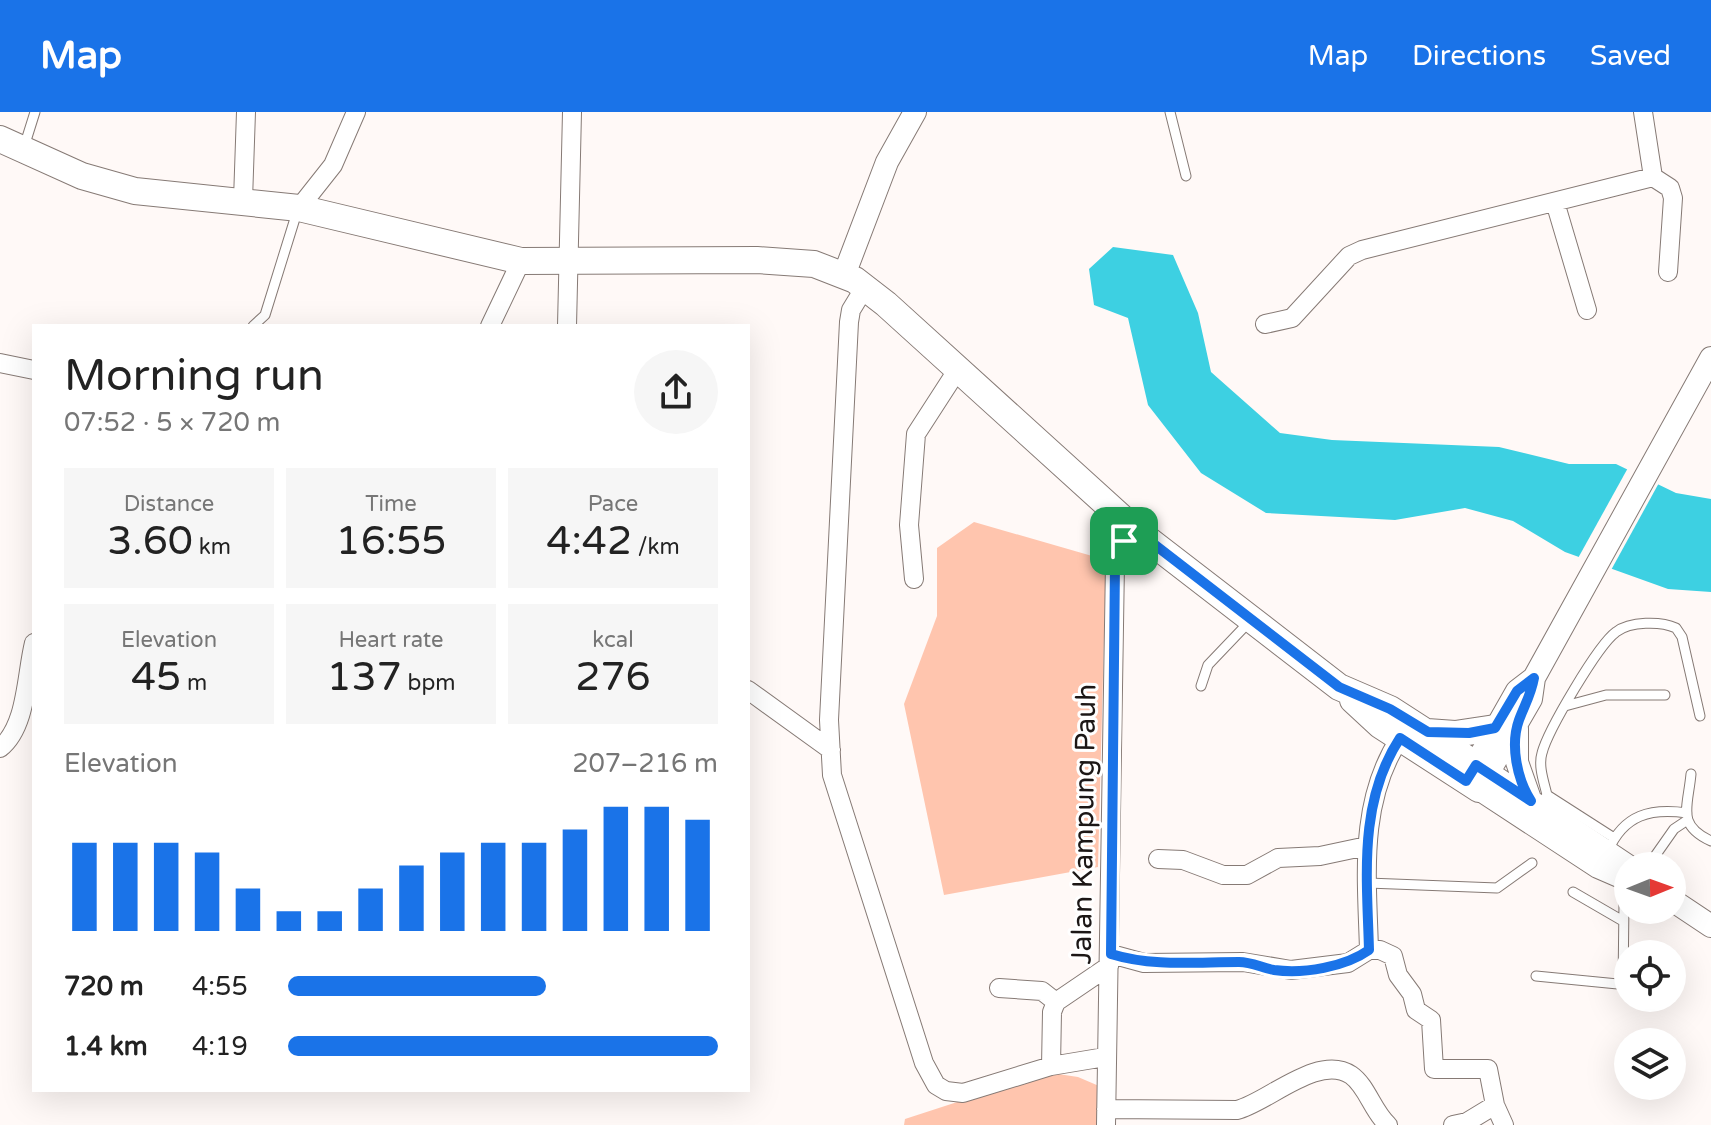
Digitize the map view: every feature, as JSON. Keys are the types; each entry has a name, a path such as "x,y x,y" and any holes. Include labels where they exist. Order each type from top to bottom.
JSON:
{"main road":[{"path":"11,144 82,176 135,191 299,208 521,261 757,260 794,262 847,277 958,369 1133,528 1346,690 1390,709 1408,732 1477,777"},
{"path":"1408,732 1455,734 1507,724"}],"street":[{"path":"243,200 246,112"},
{"path":"299,208 333,165 356,112"},
{"path":"567,324 572,112"},
{"path":"915,112 887,162 847,277 851,310 831,750 836,793 928,1074 946,1091 963,1093 1051,1066 1105,1057"},
{"path":"1643,112 1653,177"},
{"path":"1265,324 1292,318 1349,256 1362,250 1653,177 1670,188 1673,198 1668,272"},
{"path":"1555,202 1587,310"},
{"path":"491,324 521,261"},
{"path":"1477,777 1507,724 1517,691 1534,678 1679,411 1705,381 1711,358"},
{"path":"0,363 32,370"},
{"path":"914,579 909,525 916,434 958,369"},
{"name":"Jalan Kampung Pauh","path":"1106,1117 1115,563 1133,528"},
{"path":"0,748 8,740 21,710 32,653"},
{"path":"750,691 831,750"},
{"path":"1507,724 1517,762 1539,801"},
{"path":"1369,950 1367,846 1375,789 1408,732"},
{"path":"1477,777 1539,801 1611,844 1617,852"},
{"path":"1477,777 1598,867 1614,874"},
{"path":"1158,859 1183,860 1223,875 1247,875 1278,858 1320,856 1367,846"},
{"path":"1686,909 1711,926"},
{"path":"1051,1066 1052,1012 1056,1002 1110,960 1144,963 1243,962 1291,970 1348,963 1369,950 1380,950 1393,956 1398,975 1412,994 1416,1010 1431,1020 1434,1069 1488,1069 1495,1105 1504,1125"},
{"path":"999,988 1042,991 1056,1002"},
{"path":"1106,1117 1237,1110 1257,1103 1294,1080 1337,1071 1356,1079 1388,1125"},
{"path":"1453,1125 1467,1122 1495,1105"}],"lane":[{"path":"11,144 35,112"},
{"path":"1170,112 1186,176"},
{"path":"255,324 265,315 299,208"},
{"path":"1201,686 1208,665 1252,619"},
{"path":"1539,801 1541,756 1565,706 1617,631 1629,625 1665,624 1676,628 1682,637 1700,716"},
{"path":"1565,706 1606,695 1665,695"},
{"path":"1691,774 1687,817 1692,832 1711,841"},
{"path":"1611,844 1650,811 1687,817"},
{"path":"1658,852 1687,817"},
{"path":"1368,883 1497,888 1532,863"},
{"path":"1573,892 1614,916"},
{"path":"1536,976 1614,984"}],"shaded area":[{"path":"974,522 1106,560 1098,867 944,895 904,704 937,616 937,548"},
{"path":"1040,1075 1078,1077 1099,1086 1101,1125 904,1125 905,1119"}],"water":[{"path":"1113,247 1173,255 1198,313 1211,372 1280,433 1332,440 1499,447 1569,464 1616,464 1676,493 1711,499 1711,592 1668,589 1565,552 1513,521 1465,508 1395,520 1266,513 1201,473 1148,405 1128,318 1094,305 1089,269"}],"pier":[{"path":"1629,466 1660,481 1610,572 1577,560"}],"route":[{"path":"1133,528 1339,687 1390,709 1428,732 1455,734 1495,728 1517,691 1534,678 1531,699 1519,720 1516,734 1520,776 1531,801 1476,765 1466,781 1400,738 1381,771 1371,808 1367,846 1369,950 1356,960 1274,970 1251,962 1144,963 1111,954 1115,563 1124,541 1133,528"}]}
